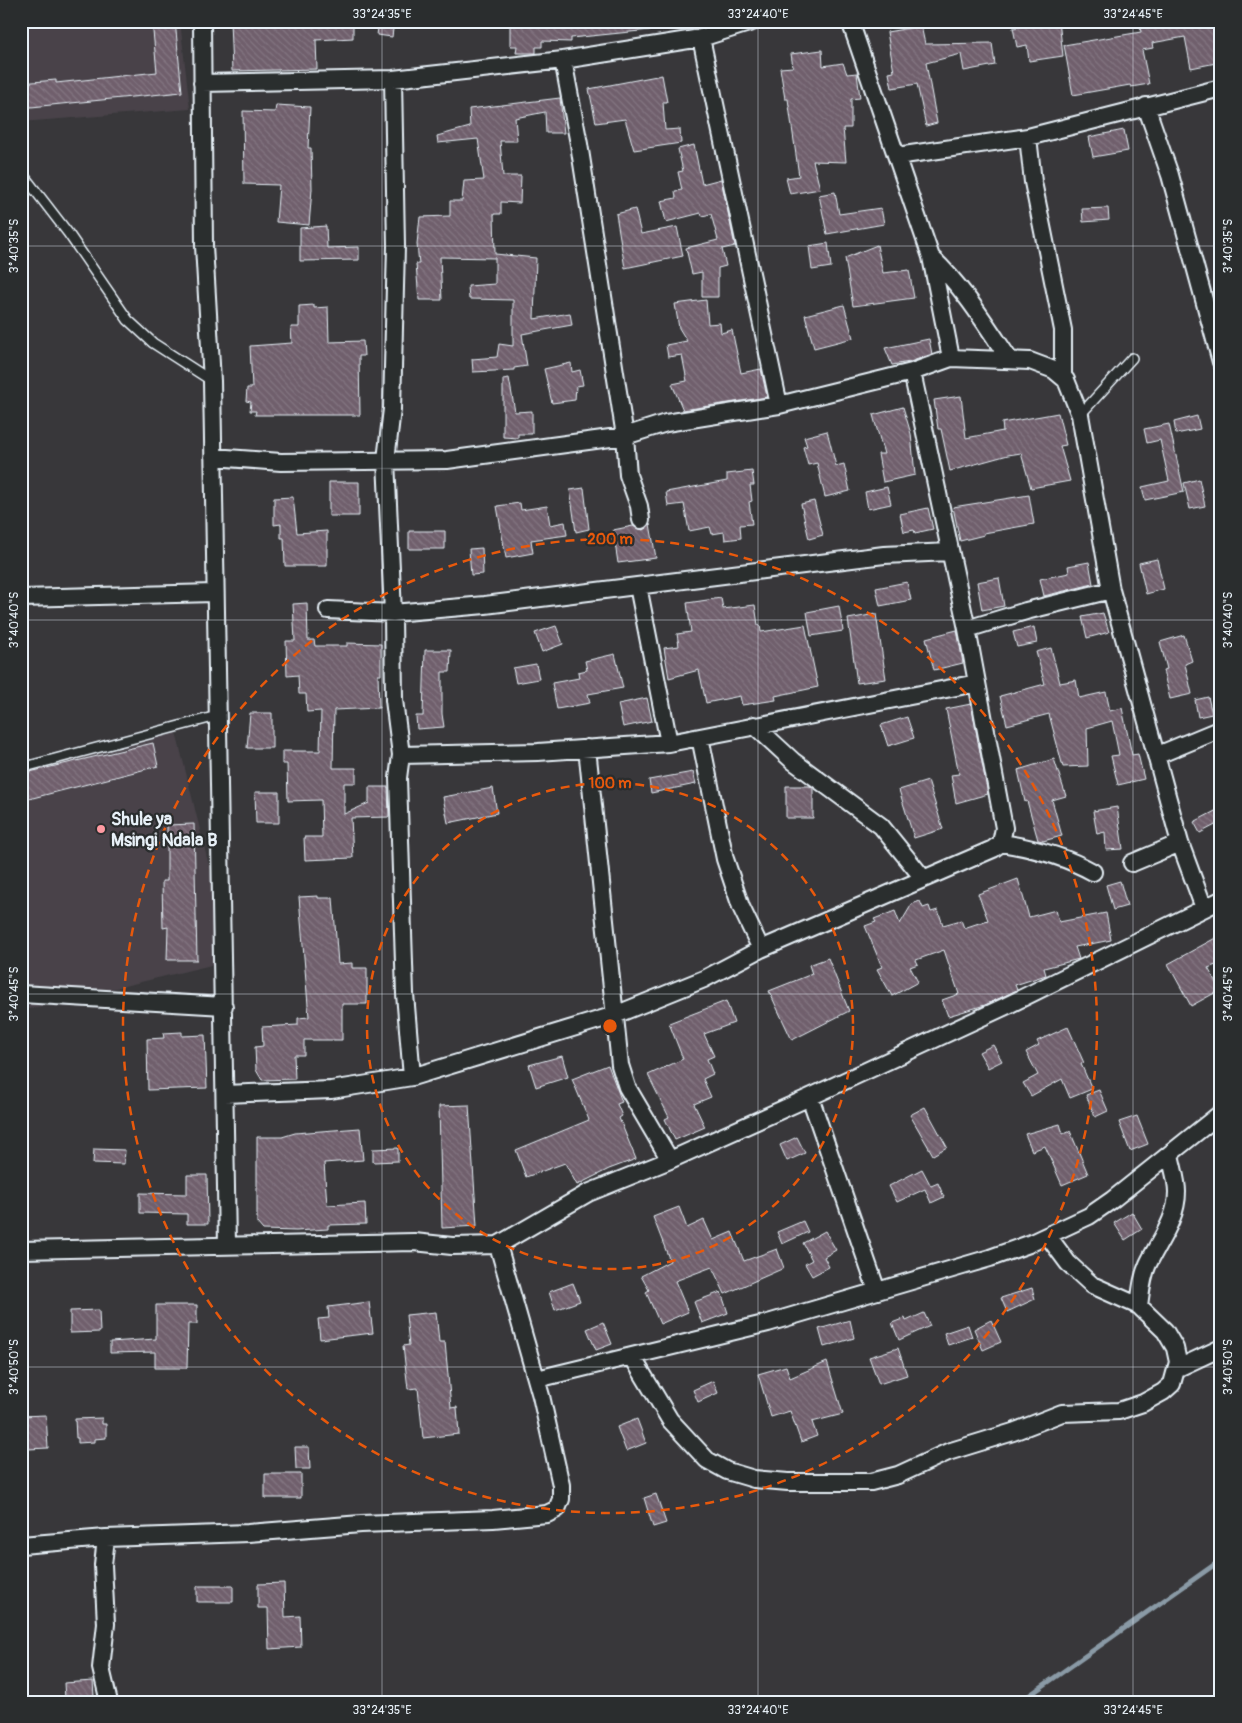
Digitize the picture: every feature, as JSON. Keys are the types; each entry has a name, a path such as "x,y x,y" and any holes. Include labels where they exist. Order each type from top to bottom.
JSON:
{"street":[{"path":"202,21 204,246 212,382 214,593 224,1006 227,1245"},
{"path":"202,83 393,79 564,60 701,38 755,21"},
{"path":"850,21 931,257 951,358"},
{"path":"701,38 779,405"},
{"path":"564,60 581,153 625,436 628,475 639,506 641,520"},
{"path":"393,79 396,266 392,409 386,460 393,613 394,700 401,755 398,778 405,984 412,1077"},
{"path":"897,156 1028,137 1221,88"},
{"path":"1146,106 1170,175 1221,362"},
{"path":"1028,137 1033,182 1063,330 1063,377 1080,415 1111,590 1158,755 1180,843 1204,908"},
{"path":"931,257 950,274 1009,359"},
{"path":"213,457 282,462 448,460 625,436 666,423 779,405 912,372 951,358 1030,361 1054,370 1063,377"},
{"path":"912,372 967,628 1004,828 1001,843"},
{"path":"328,610 393,613 484,605 884,555 950,552"},
{"path":"638,586 669,743"},
{"path":"967,628 1026,610 1111,590"},
{"path":"21,598 214,593"},
{"path":"401,755 467,754 669,743 977,683"},
{"path":"754,725 793,761 875,820 892,837 923,878"},
{"path":"1158,755 1221,729"},
{"path":"700,737 725,859 741,907 761,949"},
{"path":"587,748 618,1056 627,1087 670,1160"},
{"path":"225,1094 331,1090 412,1077 615,1015 704,979 761,949 1001,843 1050,853 1075,862 1093,872"},
{"path":"1132,863 1180,843"},
{"path":"21,1250 414,1242 452,1246 498,1245 588,1193 670,1160 810,1097 1006,1006 1221,900"},
{"path":"21,994 224,1006"},
{"path":"810,1097 877,1291"},
{"path":"537,1379 633,1358 768,1323 990,1258 1048,1236 1089,1216 1112,1200 1221,1113"},
{"path":"1139,1306 1142,1283 1148,1265 1166,1231 1174,1210 1177,1192 1170,1154"},
{"path":"633,1358 670,1420 707,1460 727,1471 754,1479 788,1482 871,1482 898,1475 948,1452 1013,1432 1062,1412 1094,1413 1119,1411 1163,1392 1172,1384 1178,1362 1174,1348 1165,1331 1139,1306 1120,1300 1092,1285 1068,1263 1048,1236"},
{"path":"21,1546 106,1538 248,1532 361,1524 494,1519 547,1514 557,1509 560,1500 560,1485 537,1379 498,1245"},
{"path":"1176,1369 1221,1348"},
{"path":"106,1538 103,1565 106,1624 101,1668 109,1702"}],"lane":[{"path":"21,172 68,234 128,320 153,343 212,382"},
{"path":"1080,415 1132,358"},
{"path":"21,768 217,716"}],"shaded area":[{"path":"21,21 180,21 190,109 21,122"},
{"path":"176,732 232,960 21,1011 21,770"}],"building":[{"path":"152,21 175,21 182,92 21,108 21,83 56,80 56,83 157,72"},
{"path":"230,21 353,21 353,38 316,40 317,69 232,71"},
{"path":"379,21 394,21 392,37 377,35"},
{"path":"528,21 649,21 650,30 571,38 571,42 542,41 542,47 536,47 536,53 516,53 517,46 510,46 510,25 528,25"},
{"path":"1025,21 1059,21 1063,56 1029,61 1027,45 1017,47 1013,28 1025,26"},
{"path":"1139,21 1214,21 1216,32 1221,31 1221,62 1191,68 1185,37 1152,43 1153,48 1142,50 1149,84 1131,87 1130,85 1073,95 1064,45 1141,32"},
{"path":"921,26 925,44 992,43 995,65 964,71 961,54 926,63 937,123 926,126 917,84 892,88 889,73 894,72 887,32"},
{"path":"822,50 823,66 843,63 847,74 857,73 860,98 851,99 851,128 843,128 846,162 813,161 820,189 790,194 786,178 799,176 788,99 785,99 780,68 793,67 791,54"},
{"path":"662,75 667,102 663,102 665,130 680,129 681,143 634,150 625,119 596,123 589,89"},
{"path":"560,98 564,133 546,133 545,112 515,118 517,141 500,141 503,176 521,176 520,203 501,202 501,214 494,214 495,254 536,258 534,319 570,313 572,325 522,334 527,366 514,368 514,370 473,372 472,359 497,357 499,344 513,346 513,300 469,299 468,286 495,284 495,258 440,257 442,300 419,300 416,264 419,264 417,244 420,217 450,216 450,201 462,201 464,181 484,180 478,139 438,143 437,136 470,127 469,109"},
{"path":"276,105 310,107 308,148 311,148 312,189 309,225 276,222 279,185 244,184 243,111 275,112"},
{"path":"1124,130 1128,151 1093,157 1089,137"},
{"path":"694,145 702,184 721,179 735,246 722,249 726,266 718,268 718,297 702,297 702,272 692,274 686,248 718,240 711,214 702,216 701,213 666,222 661,201 676,198 675,191 682,190 678,172 683,171 678,149"},
{"path":"835,192 839,214 881,208 884,224 827,234 819,195"},
{"path":"1108,208 1109,220 1083,222 1082,209"},
{"path":"635,209 641,234 677,227 683,256 625,268 616,214"},
{"path":"326,226 327,248 359,247 359,260 300,261 300,228"},
{"path":"828,243 831,267 812,270 809,246"},
{"path":"877,245 883,273 909,270 914,298 853,306 845,258"},
{"path":"706,300 708,324 720,323 721,333 732,330 741,373 761,369 767,397 683,410 672,384 687,381 682,355 668,357 666,345 687,341 679,328 675,304"},
{"path":"314,305 314,308 328,307 329,342 363,341 364,356 359,356 360,415 255,415 256,411 250,411 251,402 246,401 247,388 252,388 250,346 292,343 291,327 299,327 299,306"},
{"path":"844,305 853,338 814,348 805,315"},
{"path":"929,339 932,354 910,362 892,365 885,348"},
{"path":"571,363 572,372 580,370 583,385 576,386 575,400 552,403 544,369"},
{"path":"509,378 515,412 532,411 532,434 518,434 518,438 503,437 503,379"},
{"path":"961,396 966,438 1003,431 1002,423 1058,413 1066,445 1060,446 1070,481 1031,488 1021,453 950,471 941,429 938,429 934,400"},
{"path":"903,407 911,434 915,475 883,482 878,454 884,454 873,415"},
{"path":"1197,416 1200,429 1176,434 1174,422"},
{"path":"1169,424 1184,492 1145,500 1142,487 1169,481 1160,440 1147,443 1144,429"},
{"path":"827,431 836,466 844,464 850,491 825,497 817,463 808,465 803,447 807,446 804,437"},
{"path":"752,471 754,485 750,485 752,501 749,502 752,524 740,525 741,538 725,540 724,532 712,534 710,527 689,531 684,504 668,506 666,492 727,481 727,474"},
{"path":"1199,479 1205,506 1190,509 1184,483"},
{"path":"329,482 359,482 359,516 329,516"},
{"path":"887,487 891,504 868,509 865,492"},
{"path":"584,488 589,529 576,532 570,490"},
{"path":"1029,495 1034,524 984,533 984,535 960,541 953,507"},
{"path":"293,497 297,533 327,531 327,566 285,566 284,538 281,538 281,524 274,525 274,498"},
{"path":"814,501 823,535 809,539 801,504"},
{"path":"520,503 521,510 547,506 550,525 565,522 567,535 531,540 533,553 506,558 497,506"},
{"path":"928,508 933,529 915,533 914,530 904,532 900,514"},
{"path":"650,524 656,558 618,563 613,530 633,526 643,530"},
{"path":"409,531 445,531 445,549 409,549"},
{"path":"482,548 483,574 471,575 469,549"},
{"path":"1157,559 1164,589 1146,594 1139,563"},
{"path":"1089,562 1093,584 1044,596 1040,579 1069,573 1068,566"},
{"path":"999,578 1004,606 982,610 977,582"},
{"path":"907,582 911,600 880,606 876,588"},
{"path":"721,598 723,609 755,605 761,632 805,625 818,687 775,696 776,700 742,705 740,696 706,703 699,670 669,678 664,648 679,646 677,634 691,632 687,603"},
{"path":"307,603 308,640 314,640 315,646 347,646 347,643 381,644 381,675 378,675 379,708 334,710 333,768 356,768 356,783 344,783 344,814 369,803 369,787 388,787 389,817 351,818 353,858 305,860 304,837 322,837 321,800 288,801 287,764 282,764 282,751 320,751 321,711 307,712 306,694 299,694 298,675 287,676 286,641 295,641 293,604"},
{"path":"839,606 843,631 811,636 807,612"},
{"path":"1103,613 1109,632 1087,638 1082,617"},
{"path":"876,614 886,679 857,683 848,619"},
{"path":"556,626 563,644 542,652 535,633"},
{"path":"1034,627 1037,643 1017,647 1013,632"},
{"path":"957,630 963,663 934,670 926,638"},
{"path":"1184,635 1192,661 1185,664 1192,694 1170,699 1163,670 1167,669 1160,642"},
{"path":"1051,648 1060,683 1076,680 1079,698 1106,692 1110,711 1122,708 1132,755 1138,754 1144,779 1118,785 1111,756 1119,755 1112,721 1087,728 1088,766 1063,767 1049,714 1007,725 1000,696 1045,684 1036,652"},
{"path":"425,650 451,650 450,672 442,672 442,714 444,727 417,729 416,716 423,716"},
{"path":"615,654 623,688 588,694 590,703 557,709 552,683 579,678 578,672 587,670 585,661"},
{"path":"536,664 539,679 516,683 513,668"},
{"path":"1208,697 1212,714 1198,717 1195,700"},
{"path":"647,698 652,721 623,727 618,704"},
{"path":"971,704 988,794 956,803 951,775 959,774 946,709"},
{"path":"250,713 272,713 272,748 247,748"},
{"path":"907,717 914,738 888,746 881,725"},
{"path":"153,743 158,766 21,801 21,774"},
{"path":"1054,759 1066,796 1052,800 1062,836 1043,841 1038,840 1027,801 1025,802 1018,770"},
{"path":"693,772 696,784 651,793 649,780"},
{"path":"928,781 943,829 914,838 899,790"},
{"path":"786,786 810,786 813,788 813,818 786,818"},
{"path":"493,788 497,813 448,823 443,797"},
{"path":"255,792 279,792 279,823 256,823"},
{"path":"1117,807 1123,849 1106,850 1105,832 1097,834 1093,811"},
{"path":"1221,808 1221,822 1200,833 1194,822"},
{"path":"194,824 197,960 167,960 168,927 163,928 162,881 167,881 167,825"},
{"path":"1018,879 1029,917 1056,910 1059,922 1106,913 1111,940 1075,947 1079,959 1044,968 1046,975 1015,985 1017,990 985,1005 948,1016 942,1000 959,994 944,950 916,960 918,964 910,967 918,982 892,996 877,969 882,967 865,926 876,922 874,919 895,911 900,924 912,904 920,901 923,908 929,906 931,912 938,910 943,925 961,920 964,928 988,920 978,894"},
{"path":"1120,881 1127,906 1113,910 1106,885"},
{"path":"318,896 318,898 333,898 338,964 352,963 352,968 367,968 367,1004 342,1004 342,1040 304,1040 304,1055 294,1055 295,1079 262,1080 256,1070 255,1047 263,1046 262,1027 298,1025 298,1018 309,1017 299,897"},
{"path":"1221,935 1221,963 1208,968 1220,990 1191,1006 1168,964"},
{"path":"828,958 849,1011 792,1040 769,991 812,974 809,965"},
{"path":"726,1001 734,1023 704,1034 714,1056 707,1059 713,1074 703,1079 711,1097 694,1104 705,1127 675,1140 665,1119 669,1117 648,1075 683,1059 669,1023"},
{"path":"1068,1027 1084,1063 1081,1064 1092,1089 1070,1098 1062,1079 1031,1096 1023,1083 1038,1075 1026,1052 1039,1045 1037,1041"},
{"path":"182,1032 182,1036 205,1035 207,1088 148,1090 147,1039 164,1038 163,1033"},
{"path":"993,1045 1002,1061 988,1068 979,1052"},
{"path":"562,1056 568,1077 536,1087 529,1065"},
{"path":"608,1065 622,1102 617,1104 622,1116 619,1118 636,1159 609,1169 577,1185 565,1163 526,1177 516,1150 589,1120 572,1079"},
{"path":"1099,1090 1108,1111 1095,1117 1086,1095"},
{"path":"469,1105 477,1226 442,1228 439,1106"},
{"path":"925,1107 947,1147 933,1155 910,1115"},
{"path":"1137,1116 1148,1144 1130,1151 1119,1122"},
{"path":"1060,1124 1063,1134 1070,1131 1088,1174 1062,1185 1045,1146 1032,1151 1025,1134"},
{"path":"360,1128 363,1160 324,1163 327,1205 365,1203 366,1224 328,1225 328,1229 296,1231 263,1230 257,1223 257,1137 282,1137 295,1133"},
{"path":"797,1137 805,1153 787,1161 780,1145"},
{"path":"398,1148 398,1161 373,1162 373,1149"},
{"path":"94,1149 125,1150 124,1164 93,1163"},
{"path":"922,1169 931,1186 938,1183 944,1197 931,1203 925,1189 897,1202 889,1186"},
{"path":"187,1175 207,1175 208,1224 187,1224 187,1214 140,1213 140,1193 187,1194"},
{"path":"679,1207 687,1228 704,1220 713,1240 732,1232 744,1261 777,1249 784,1268 725,1294 712,1267 675,1281 688,1312 660,1324 646,1292 649,1290 641,1276 670,1261 653,1217"},
{"path":"1132,1212 1142,1229 1125,1240 1114,1223"},
{"path":"803,1221 808,1232 782,1244 777,1232"},
{"path":"825,1231 836,1250 824,1257 829,1267 812,1276 805,1264 812,1260 803,1243"},
{"path":"573,1283 580,1301 555,1310 549,1292"},
{"path":"1032,1288 1035,1299 1007,1312 1001,1298"},
{"path":"721,1292 728,1313 702,1323 694,1302"},
{"path":"369,1302 373,1333 320,1339 318,1319 329,1318 328,1307"},
{"path":"156,1305 197,1305 197,1324 188,1324 187,1368 155,1368 155,1352 110,1353 110,1342 156,1339"},
{"path":"99,1310 100,1332 70,1333 70,1311"},
{"path":"436,1312 439,1342 445,1342 451,1408 457,1407 459,1434 423,1438 418,1388 408,1389 403,1346 409,1345 406,1315"},
{"path":"924,1313 930,1326 899,1340 892,1323 905,1318 906,1321"},
{"path":"850,1320 854,1338 824,1347 819,1329"},
{"path":"991,1320 1001,1342 983,1350 974,1329"},
{"path":"603,1322 612,1344 596,1350 587,1329"},
{"path":"968,1325 972,1337 948,1345 944,1333"},
{"path":"898,1348 907,1375 879,1384 869,1357"},
{"path":"827,1362 843,1414 812,1422 817,1436 801,1442 790,1411 771,1417 758,1374 786,1366 790,1378"},
{"path":"713,1381 718,1393 698,1402 693,1390"},
{"path":"46,1415 48,1448 28,1449 27,1431 21,1431 21,1416"},
{"path":"102,1418 102,1424 106,1424 106,1438 94,1439 94,1442 78,1443 75,1419"},
{"path":"637,1419 646,1443 626,1451 617,1427"},
{"path":"295,1447 309,1447 310,1469 296,1469"},
{"path":"265,1474 301,1474 301,1498 265,1498"},
{"path":"656,1494 666,1523 653,1527 644,1498"},
{"path":"284,1583 285,1617 300,1616 301,1647 269,1649 268,1608 258,1608 258,1584"},
{"path":"197,1586 233,1586 233,1602 197,1602"},
{"path":"93,1681 94,1697 65,1699 64,1683"}],"waterway":[{"path":"1020,1702 1221,1560"}],"place":[{"name":"Shule ya Msingi Ndala B","path":"101,829"}]}
